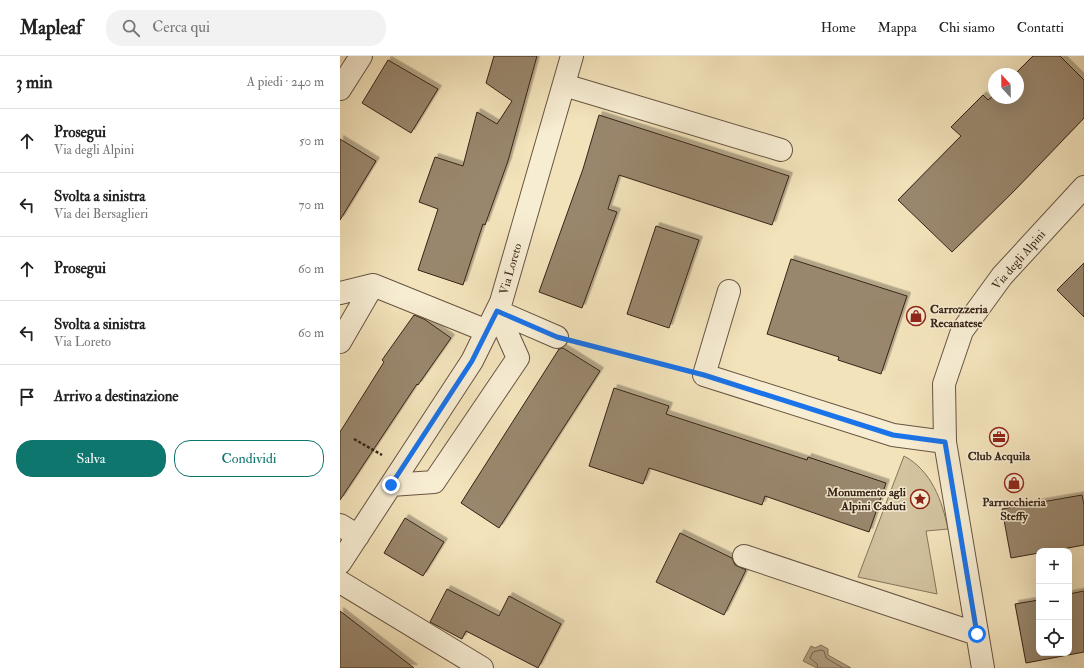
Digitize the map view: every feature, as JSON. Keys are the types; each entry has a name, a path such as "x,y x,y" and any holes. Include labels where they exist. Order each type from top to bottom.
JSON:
{"street":[{"path":"340,89 361,56"},
{"name":"Via Loreto","path":"340,563 349,530 391,485 403,468 472,361 497,311 501,302 572,56"},
{"path":"564,85 781,150"},
{"name":"Via degli Alpini","path":"983,668 945,442 944,384 962,332 1002,276 1084,187"},
{"path":"340,342 373,285"},
{"path":"340,293 373,285 487,331"},
{"path":"729,291 704,375 893,435 945,442"},
{"path":"497,311 557,337"},
{"path":"391,485 434,482 518,358 497,311"},
{"path":"744,556 977,634"},
{"path":"340,582 482,668"}],"path":[{"path":"557,337 704,375"},
{"path":"354,440 403,468"}],"shaded area":[{"path":"904,456 914,462 929,478 939,498 946,518 948,529 926,531 937,594 858,577"}],"water":[{"path":"821,645 828,649 828,655 851,668 817,668 803,661 811,646 815,648"}],"building":[{"path":"494,56 537,56 508,161 485,225 483,224 463,285 418,270 438,209 419,202 435,157 463,166 477,112 497,124 512,101 486,83"},
{"path":"1033,56 1060,56 1084,80 1084,118 1015,190 952,252 898,200 961,136 951,127 983,95 988,100 988,104 1024,104 1024,68 1021,68"},
{"path":"388,60 438,89 411,133 362,103"},
{"path":"599,115 789,176 772,225 619,175 608,209 617,212 582,308 539,292 583,169"},
{"path":"340,139 376,161 340,220"},
{"path":"656,226 699,240 669,328 627,314"},
{"path":"791,259 907,296 881,374 838,360 839,357 767,334"},
{"path":"1084,263 1084,317 1057,290"},
{"path":"414,315 424,319 451,338 418,385 417,384 340,500 340,432 384,362 382,360"},
{"path":"563,348 600,371 499,528 461,503 559,349"},
{"path":"614,388 669,406 666,414 807,460 808,457 886,483 869,532 765,496 762,505 649,468 643,484 589,466"},
{"path":"1082,495 1084,505 1084,545 1068,548 1036,548 1036,554 1011,558 1002,509"},
{"path":"405,518 444,542 423,576 384,553"},
{"path":"680,533 732,558 735,565 746,570 724,615 656,582"},
{"path":"447,589 499,616 509,596 561,624 538,668 466,631 462,639 430,622"},
{"path":"1084,591 1084,652 1072,654 1072,620 1072,593"},
{"path":"1036,600 1036,656 1063,656 1026,663 1015,604"},
{"path":"340,611 414,668 340,668"}],"place":[{"name":"Carrozzeria Recanatese","path":"916,316"},
{"name":"Club Acquila","path":"999,437"},
{"name":"Parrucchieria Steffy","path":"1014,483"},
{"name":"Monumento agli Alpini Caduti","path":"920,499"}],"route":[{"path":"391,485 472,361 497,311 557,337 704,375 893,435 945,442 977,634"}]}
